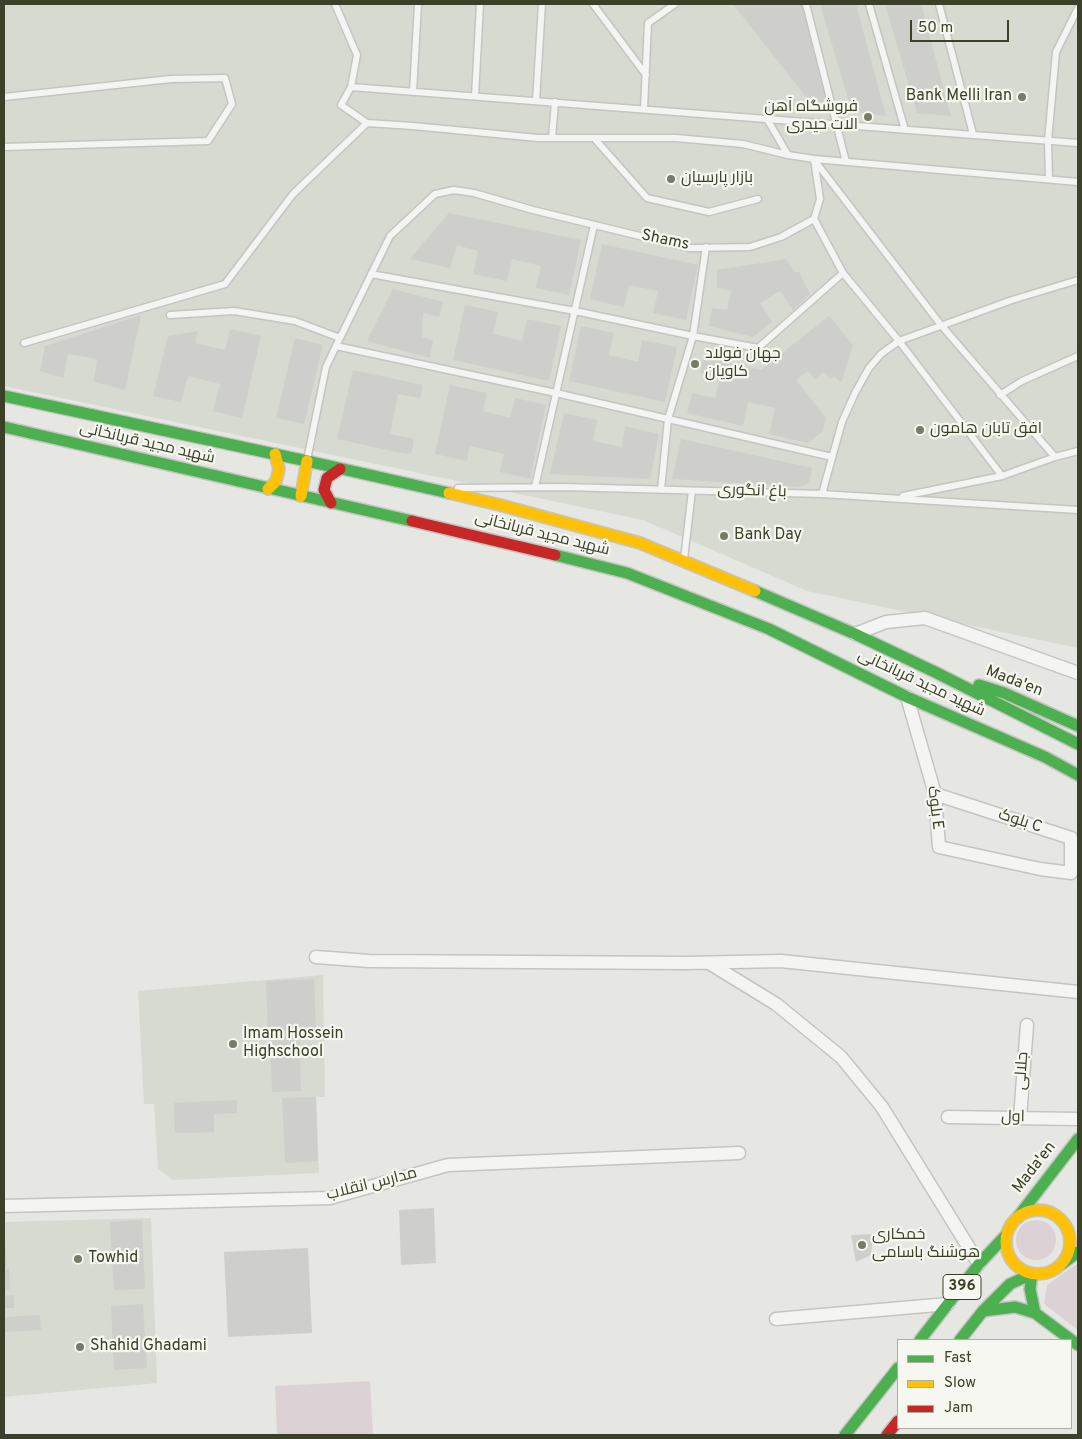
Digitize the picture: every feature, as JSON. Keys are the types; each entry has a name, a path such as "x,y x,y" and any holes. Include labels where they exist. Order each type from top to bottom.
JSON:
{"main road":[{"name":"شهید مجید قربانخانی","path":"4,396 500,504 630,541 684,561 855,634 936,672"},
{"name":"شهید مجید قربانخانی","path":"4,427 330,503 482,536 627,573 769,628 907,697 1045,757"},
{"path":"268,488 276,481 278,469 275,454"},
{"path":"301,496 306,461"},
{"path":"330,503 324,490 327,478 340,469"},
{"path":"936,672 1078,744"},
{"name":"Mada'en","path":"936,672 1004,692 1078,726"},
{"path":"1045,757 1078,775"},
{"path":"1045,757 1078,781"},
{"name":"Mada'en","path":"1017,1218 1078,1139"},
{"path":"1062,1264 1068,1254 1070,1244 1069,1233 1064,1223 1057,1216 1042,1210 1026,1212 1010,1226 1006,1235 1007,1252 1011,1260 1024,1271 1032,1274 1043,1274 1053,1271 1078,1252"},
{"name":"396","path":"921,1339 979,1264 1006,1235"},
{"path":"1032,1274 1030,1289 1036,1313"},
{"name":"396","path":"961,1339 983,1311 1010,1284 1032,1274"},
{"path":"983,1311 1014,1307 1036,1313 1069,1339"},
{"path":"845,1435 897,1369"},
{"path":"888,1435 897,1422"}],"street":[{"path":"855,634 886,622 925,618 1078,673"},
{"name":"بلوک E","path":"907,697 935,794 939,847 1040,869 1071,873"},
{"name":"بلوک C","path":"935,794 1071,838 1071,873"},
{"path":"316,957 369,961 781,961 1078,992"},
{"path":"709,962 776,1004 841,1056 882,1106 979,1264"},
{"name":"جلالی","path":"1020,1118 1026,1025"},
{"name":"اول","path":"948,1117 1078,1119"},
{"name":"مدارس انقلاب","path":"4,1206 330,1198 448,1165 739,1153"},
{"path":"776,1319 948,1304"}],"lane":[{"path":"335,4 358,55 351,88 341,105 366,123 552,138 676,138 743,144 814,159 1078,182"},
{"path":"413,92 418,4"},
{"path":"475,96 480,4"},
{"path":"536,101 542,4"},
{"path":"593,4 646,76"},
{"path":"644,109 648,23 675,4"},
{"path":"806,4 846,162"},
{"path":"869,4 905,130"},
{"path":"939,4 973,134"},
{"path":"1049,179 1048,141 1056,52 1078,8"},
{"path":"4,97 171,79 225,78 232,104 208,141 4,147"},
{"path":"351,88 1078,143"},
{"path":"552,138 555,102"},
{"path":"767,118 788,155"},
{"path":"24,343 225,284 293,194 366,123"},
{"path":"594,138 647,198 709,212 758,199"},
{"path":"814,159 820,199 814,219 843,273 899,341 1002,476"},
{"path":"814,159 942,325 1055,457"},
{"name":"Shams","path":"371,274 390,236 435,194 454,190 689,248 750,247 781,237 814,219"},
{"path":"535,487 594,225"},
{"path":"661,490 668,419 693,336 706,247"},
{"path":"306,461 326,367 371,274 575,311 758,348 843,273"},
{"path":"822,494 842,422 855,392 869,368 881,354 899,341 1078,280"},
{"path":"170,315 234,311 295,321 340,338"},
{"path":"336,346 556,393 832,456"},
{"path":"1000,395 1022,381 1078,356"},
{"path":"892,498 1002,476 1078,451"},
{"name":"باغ انگوری","path":"425,488 535,487 822,494 1078,510"},
{"path":"684,561 692,490"}],"shaded area":[{"path":"4,4 1078,4 1078,648 807,591 643,520 4,386"},
{"name":"Imam Hossein Highschool","path":"323,975 325,1097 316,1097 319,1173 173,1180 158,1169 154,1104 144,1104 138,991"},
{"path":"151,1218 157,1383 4,1397 4,1222"},
{"path":"1036,1220 1050,1226 1056,1240 1050,1254 1036,1260 1022,1254 1016,1240 1022,1226"},
{"path":"1078,1263 1078,1330 1044,1304 1047,1285"},
{"path":"370,1381 373,1435 277,1435 275,1386"}],"building":[{"path":"733,4 802,4 828,106 817,107 810,102"},
{"path":"820,4 856,4 886,116 852,112"},
{"path":"885,4 921,4 951,116 917,113"},
{"path":"449,213 581,240 569,295 536,288 541,266 512,259 507,281 473,274 478,251 457,245 450,268 410,259"},
{"path":"602,244 698,265 686,320 653,313 658,291 629,285 624,307 590,299"},
{"path":"786,259 794,272 799,272 810,294 793,310 780,291 760,303 772,322 753,337 709,326 712,308 727,310 731,291 717,288 717,270"},
{"path":"393,289 443,302 439,317 423,313 422,337 433,340 430,358 367,341"},
{"path":"465,305 498,312 493,334 522,341 527,319 561,326 549,381 453,360"},
{"path":"141,315 125,390 94,382 97,359 68,354 63,378 40,371 45,346"},
{"path":"829,316 853,345 841,383 834,376 830,379 824,372 815,379 808,371 796,380 826,418 822,432 808,443 769,434 775,408 748,402 743,426 687,413 692,393 715,398 720,378 700,373 704,357 761,370"},
{"path":"581,326 614,333 609,355 638,362 642,340 677,347 665,402 569,381"},
{"path":"230,329 261,336 242,418 213,411 220,384 188,376 181,402 153,396 168,336 198,331 195,343 225,350"},
{"path":"295,338 323,345 304,424 276,418"},
{"path":"353,370 423,385 420,398 398,394 390,434 414,439 412,452 406,454 337,439"},
{"path":"450,385 487,393 483,411 510,418 515,398 546,405 530,479 500,472 504,454 470,446 467,461 435,454"},
{"path":"564,413 597,420 593,441 622,447 625,426 659,434 650,479 550,474"},
{"path":"681,439 812,468 809,482 799,487 672,479"},
{"path":"314,979 316,1033 268,1035 266,981"},
{"path":"299,1035 301,1091 272,1092 270,1037"},
{"path":"316,1097 318,1161 285,1163 282,1098"},
{"path":"237,1100 237,1113 214,1114 214,1132 175,1133 174,1103"},
{"path":"434,1208 436,1263 401,1265 399,1210"},
{"path":"142,1220 145,1289 114,1290 110,1222"},
{"name":"خمکاری هوشنگ باسامی","path":"873,1234 871,1255 856,1262 851,1235"},
{"path":"4,1239 7,1267 4,1268"},
{"path":"308,1248 312,1333 228,1337 224,1252"},
{"path":"9,1269 10,1290 4,1290 4,1270"},
{"path":"14,1295 14,1308 4,1308 4,1296"},
{"path":"143,1304 147,1368 114,1370 111,1306"},
{"path":"40,1315 41,1330 4,1332 4,1317"}],"traffic: fast":[{"path":"4,396 449,493"},
{"path":"4,427 412,521"},
{"path":"555,555 627,573 769,629 907,697 1045,757 1078,775"},
{"path":"755,591 855,634 1078,744"},
{"path":"979,685 1004,693 1078,726"},
{"path":"1017,1218 1078,1139"},
{"path":"921,1339 979,1264 1006,1235"},
{"path":"1062,1264 1078,1252"},
{"path":"1032,1274 1030,1289 1035,1313"},
{"path":"961,1339 983,1311 1010,1284 1032,1274"},
{"path":"983,1311 1015,1307 1035,1313 1070,1339"},
{"path":"1072,1341 1078,1345"},
{"path":"845,1435 897,1369"}],"traffic: slow":[{"path":"268,489 276,481 279,469 275,454"},
{"path":"301,496 307,461"},
{"path":"449,493 640,543 755,591"},
{"path":"1038,1210 1050,1212 1061,1219 1068,1230 1070,1242 1068,1254 1061,1265 1050,1272 1038,1274 1026,1272 1015,1265 1008,1254 1006,1242 1008,1230 1015,1219 1026,1212 1038,1210"}],"traffic: jam":[{"path":"331,503 324,490 327,478 340,469"},
{"path":"412,521 555,555"},
{"path":"887,1435 897,1422"}],"place":[{"name":"Bank Melli Iran","path":"1022,97"},
{"name":"فروشگاه آهن الات حیدری","path":"868,117"},
{"name":"بازار پارسیان","path":"671,179"},
{"name":"جهان فولاد کاویان","path":"695,364"},
{"name":"افق تابان هامون","path":"920,430"},
{"name":"Bank Day","path":"724,536"},
{"name":"Imam Hossein Highschool","path":"233,1044"},
{"name":"خمکاری هوشنگ باسامی","path":"862,1245"},
{"name":"Towhid","path":"78,1259"},
{"name":"Shahid Ghadami","path":"80,1347"}]}
